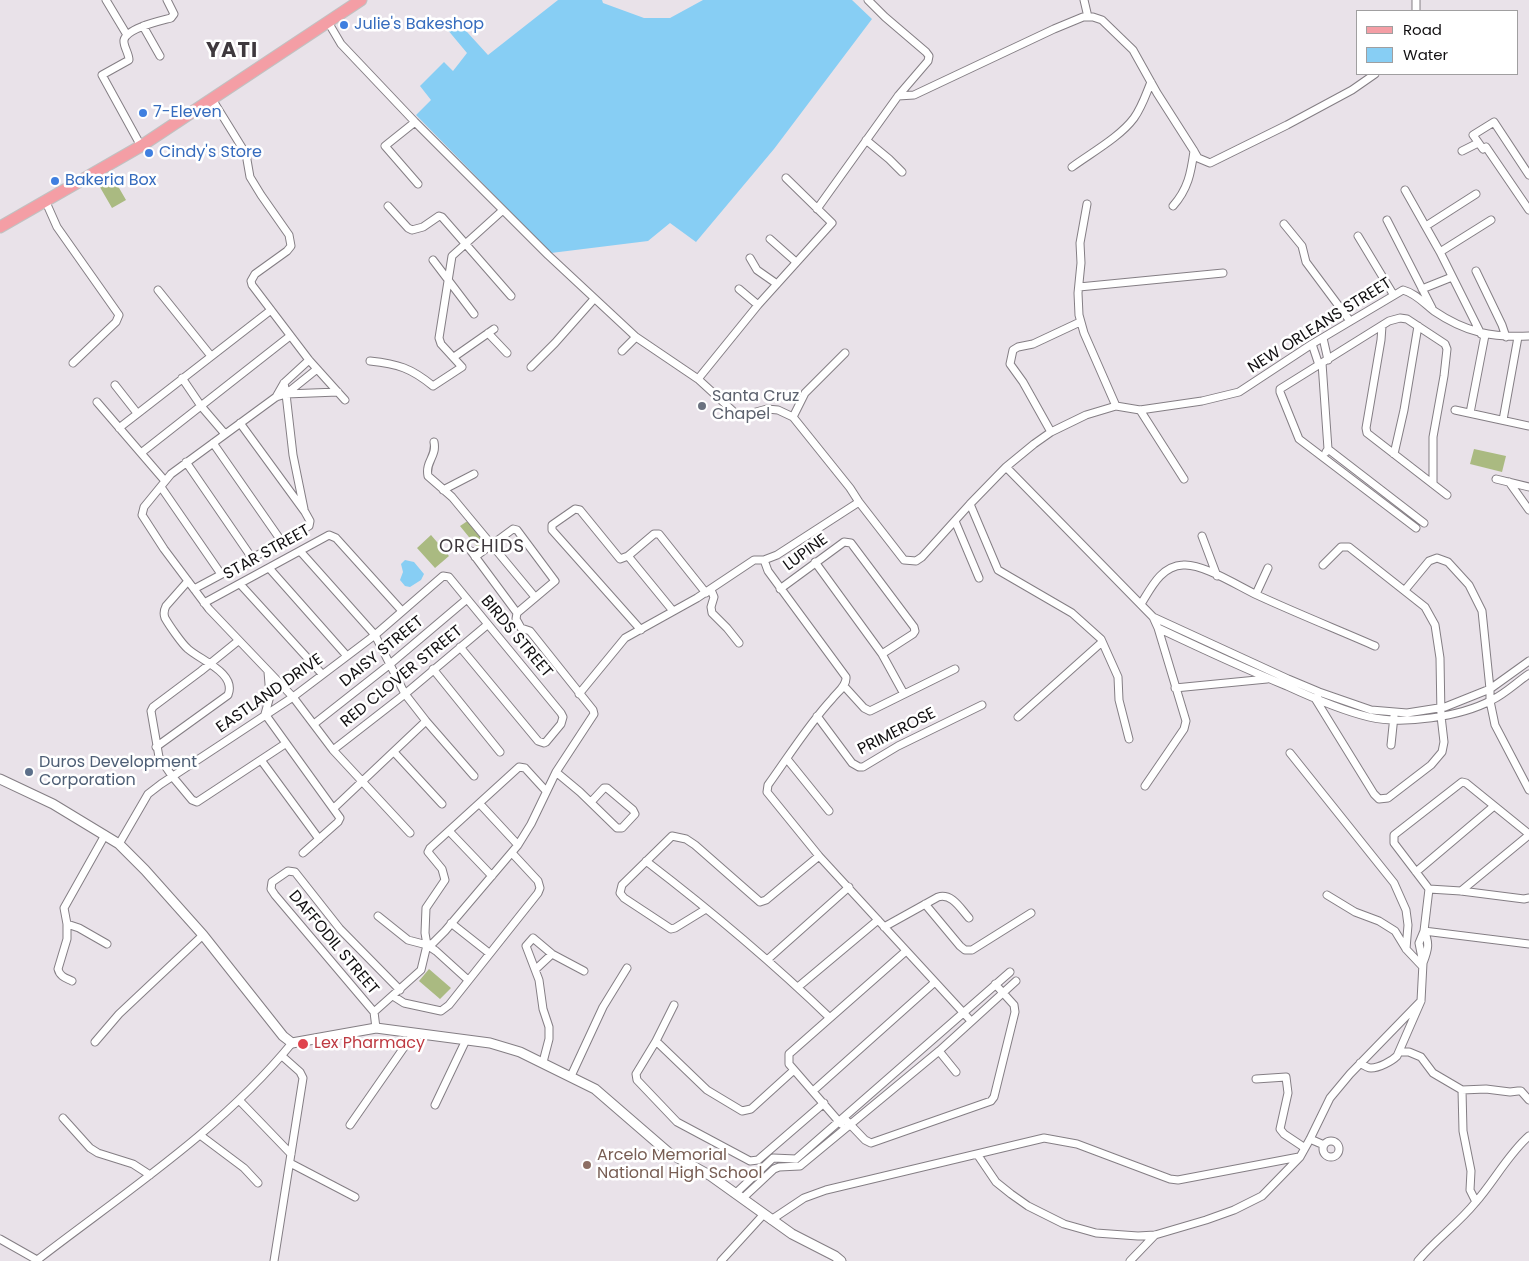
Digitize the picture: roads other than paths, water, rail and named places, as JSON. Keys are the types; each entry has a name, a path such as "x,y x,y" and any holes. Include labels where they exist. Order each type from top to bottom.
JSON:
{"main road":[{"path":"0,227 141,146 361,0"}],"street":[{"path":"106,0 127,35"},
{"path":"141,146 102,76 129,60 124,43 127,35 143,26 173,16 174,14 167,0"},
{"path":"817,209 898,96 926,65 929,56 868,0"},
{"path":"1084,0 1088,17"},
{"path":"898,96 914,94 1083,17 1102,20 1133,50 1198,158 1210,163 1287,125 1352,90 1374,75"},
{"path":"328,22 341,44 415,122 594,299 636,337 698,379 736,413 745,415 767,409 778,410 793,417 904,560 916,561 922,557 1006,467 1034,444 1051,432 1086,415 1116,406 1080,322 1080,243 1087,204"},
{"path":"143,26 160,56"},
{"path":"1072,167 1124,130 1140,109 1151,82"},
{"path":"212,99 246,154 250,177 260,195 291,241 291,246 287,251 255,274 251,281 252,285 290,336 345,400"},
{"path":"415,122 385,146 418,184"},
{"path":"1529,175 1494,122 1473,135 1483,150 1486,147 1529,210"},
{"path":"866,140 902,172"},
{"path":"1462,152 1478,143"},
{"path":"1173,206 1187,186 1194,151"},
{"path":"698,379 758,305 832,223 786,178"},
{"path":"1405,190 1483,334 1470,413"},
{"path":"1426,226 1476,194"},
{"path":"45,200 58,227 119,315 116,322 73,363"},
{"path":"388,206 412,230 419,229 439,216 442,217 511,296"},
{"path":"370,361 407,368 433,386 462,367 441,344 439,338 452,256 503,210"},
{"path":"1387,220 1434,310"},
{"path":"1440,252 1491,220"},
{"path":"1284,224 1302,246 1309,266 1350,321"},
{"path":"1358,236 1393,294"},
{"path":"770,240 796,262"},
{"path":"750,258 756,270 777,284"},
{"path":"433,260 474,314"},
{"path":"1476,271 1506,337"},
{"path":"1079,286 1223,273"},
{"path":"1422,289 1452,278"},
{"path":"739,289 758,305"},
{"path":"158,290 212,356"},
{"name":"NEW ORLEANS STREET","path":"1116,406 1140,410 1202,401 1239,392 1312,344 1393,294 1403,290 1410,292 1455,324 1483,334 1506,337 1529,336"},
{"path":"532,366 594,299"},
{"path":"119,428 271,310"},
{"path":"1416,528 1298,437 1280,392 1281,388 1389,321 1400,318 1407,319 1443,343 1447,349 1433,438 1433,484"},
{"path":"1051,432 1023,382 1010,364 1010,356 1013,350 1018,347 1033,344 1080,322"},
{"path":"1382,326 1382,340 1366,428 1368,435 1447,495"},
{"path":"1394,454 1404,410 1418,326"},
{"path":"454,357 491,331 507,354"},
{"path":"141,453 290,336"},
{"path":"1503,420 1518,336"},
{"path":"622,351 636,337"},
{"path":"1322,338 1328,449 1322,456"},
{"path":"1312,344 1323,363"},
{"path":"793,417 805,393 845,353"},
{"path":"276,397 284,383 310,360"},
{"path":"286,394 317,369"},
{"path":"182,378 201,406 225,434"},
{"path":"284,383 293,454 305,512"},
{"path":"114,385 137,413"},
{"path":"338,392 286,394 276,397 186,462 163,484 144,507 142,515 158,541 204,603 292,697 333,750 410,833"},
{"path":"97,402 141,453 221,574"},
{"path":"1140,410 1184,479"},
{"path":"1455,410 1529,426"},
{"path":"194,589 310,526 310,521 305,512 240,423"},
{"path":"434,442 436,451 428,465 427,473 430,478 452,497 535,597"},
{"path":"213,443 282,542"},
{"path":"1328,449 1424,523"},
{"path":"186,462 252,558"},
{"path":"1006,467 1140,604 1153,618 1158,628 1186,721 1184,729 1145,786"},
{"path":"443,490 474,474"},
{"path":"1496,479 1529,487"},
{"path":"1509,482 1529,510"},
{"path":"579,694 623,641 709,591 754,560 764,560 777,555 858,502"},
{"path":"970,504 998,570 1072,613 1097,634 1118,677 1119,700 1129,740"},
{"path":"640,630 552,531 551,526 574,509 579,509 619,558 622,559 654,534 659,534 714,597 711,607 712,613 738,643"},
{"path":"955,521 979,578"},
{"path":"427,945 436,941 518,845 531,824 556,772 594,716 593,710 530,631 523,629 516,619 517,613 555,582 517,530 513,529 491,546 473,554 517,613"},
{"name":"STAR STREET","path":"204,603 329,535 334,536 402,611"},
{"path":"1202,536 1217,576"},
{"name":"LUPINE","path":"780,589 815,562 844,542 848,542 914,627 915,631 913,634 882,654"},
{"path":"1316,700 1374,794 1379,799 1388,798 1431,765 1442,752 1444,742 1441,712 1440,658 1436,626 1425,607 1349,547 1341,547 1323,565"},
{"path":"300,551 375,635 405,694 474,776"},
{"path":"628,556 674,611"},
{"path":"1405,590 1429,561 1437,558 1448,562 1468,585 1482,611 1490,701 1495,726 1529,790"},
{"path":"764,560 768,572 846,677 844,686 817,716 768,785 767,792 819,856 971,1021"},
{"path":"815,562 882,654 904,694"},
{"path":"1140,604 1154,582 1168,569 1183,565 1197,566 1375,646"},
{"path":"269,568 347,656"},
{"path":"1256,594 1268,568"},
{"name":"EASTLAND DRIVE","path":"119,844 148,794 172,776 292,697 375,635 439,579 443,576 448,576"},
{"name":"BIRDS STREET","path":"448,576 563,717 561,724 546,742 538,742 460,647"},
{"path":"156,747 228,695 230,689 228,680 211,663 188,649 164,614 166,606 188,581"},
{"path":"240,584 322,674"},
{"name":"DAISY STREET","path":"314,724 389,665 466,599"},
{"path":"1153,618 1316,700 1370,717 1407,720 1490,701 1529,674"},
{"name":"RED CLOVER STREET","path":"333,750 405,694 487,625"},
{"path":"1158,628 1270,676 1371,710 1407,713 1441,712 1490,689 1529,661"},
{"path":"238,641 153,707 156,747 163,765 192,800 197,802 285,744"},
{"path":"1018,717 1102,642"},
{"path":"433,669 500,752"},
{"path":"844,686 864,708 870,711 955,669"},
{"path":"268,672 270,696 265,714 285,744 334,808 340,820 303,853"},
{"path":"1175,688 1270,676"},
{"path":"1316,700 1319,692"},
{"name":"PRIMEROSE","path":"817,716 852,762 859,767 863,767 898,746 982,705"},
{"path":"1391,745 1394,712"},
{"path":"334,808 426,721"},
{"path":"394,752 442,804"},
{"path":"1290,753 1394,883 1406,910 1408,925 1406,950"},
{"path":"786,759 829,812"},
{"path":"262,760 319,839"},
{"path":"376,1028 374,1012 421,970 427,945 425,933 426,908 445,880 442,869 428,851 516,770 522,767 546,791"},
{"path":"556,772 620,829 635,814 634,810 607,788 604,788 591,802"},
{"path":"0,779 53,804 119,844 203,935 283,1036 292,1043"},
{"path":"1360,1063 1374,1068 1390,1062 1400,1052 1421,1001 1422,964 1419,943 1424,931 1429,889 1394,843 1394,835 1462,782 1466,783 1529,835 1461,891"},
{"path":"480,804 518,845"},
{"path":"1416,872 1494,806"},
{"path":"449,831 492,876"},
{"path":"72,981 59,974 58,969 67,939 64,908 105,834"},
{"path":"706,909 671,929 624,898 620,893 622,885 672,836 686,839 695,845 760,902 766,900 819,856"},
{"path":"393,996 404,1003 443,1010 468,980 538,893 540,888 538,881 512,853"},
{"path":"646,861 689,893 798,987 830,1018"},
{"name":"DAFFODIL STREET","path":"374,1012 272,892 272,882 288,871 295,872 340,929 400,990"},
{"path":"767,960 848,887"},
{"path":"1429,889 1529,898"},
{"path":"1327,895 1355,912 1379,921 1395,931 1406,950 1422,964"},
{"path":"884,927 938,897 947,896 952,898 969,918"},
{"path":"925,904 965,950 972,950 1031,913"},
{"path":"378,916 408,940 427,945 436,951 468,980"},
{"path":"798,987 878,920"},
{"path":"451,923 489,953"},
{"path":"67,924 79,928 107,944"},
{"path":"1424,931 1529,944"},
{"path":"95,1042 119,1014 203,935"},
{"path":"543,1062 547,1048 549,1027 543,1009 536,969 526,946 533,938 552,954 584,971"},
{"path":"906,951 789,1054 789,1064 813,1091 848,1127 870,1143 991,1101 994,1097 1015,1012 1014,1005 995,984"},
{"path":"536,969 552,954"},
{"path":"571,1076 603,1007 627,968"},
{"path":"739,1195 769,1161 776,1157 795,1160 1010,972"},
{"path":"739,1195 774,1169 779,1167 799,1167 939,1051 1016,981"},
{"path":"813,1091 935,982"},
{"path":"977,1154 996,1182 1028,1206 1064,1224 1096,1233 1138,1236 1155,1235 1234,1210 1262,1196 1300,1157 1330,1098 1360,1063 1421,1001"},
{"path":"674,1005 656,1041 636,1074 637,1080 677,1122 750,1162 758,1160 824,1103"},
{"path":"0,1239 37,1260 200,1135 239,1100 282,1056 292,1043 376,1028 490,1043 520,1052 571,1076 607,1098 669,1152 711,1176 792,1234 835,1256 840,1261"},
{"path":"350,1125 414,1033"},
{"path":"435,1105 466,1040"},
{"path":"656,1041 707,1090 742,1111 751,1109 794,1070"},
{"path":"939,1051 956,1072"},
{"path":"1400,1052 1409,1052 1420,1057 1434,1073 1462,1090 1521,1091 1529,1100"},
{"path":"274,1261 303,1078 300,1072 282,1056"},
{"path":"1256,1080 1286,1077 1288,1093 1280,1129 1284,1134 1305,1148"},
{"path":"1462,1090 1463,1131 1471,1171 1470,1190 1476,1202"},
{"path":"239,1100 290,1154"},
{"path":"64,1118 90,1148 98,1153 133,1164 150,1175"},
{"path":"200,1135 244,1168 258,1182"},
{"path":"1418,1261 1428,1249 1455,1226 1529,1136"},
{"path":"721,1261 768,1217 804,1198 826,1190 928,1164 1044,1138 1077,1144 1170,1179 1178,1180 1300,1157"},
{"path":"1310,1139 1324,1146"},
{"path":"290,1163 355,1197"},
{"path":"1130,1261 1155,1235"}],"water":[{"path":"558,0 602,0 603,3 644,18 670,18 703,0 852,0 872,19 774,149 696,242 670,223 648,241 551,253 416,115 431,100 420,86 444,62 453,71 467,53 447,29 457,21 488,55"},
{"path":"405,560 414,562 424,574 421,580 410,587 405,586 400,580 403,572 401,564"}],"place":[{"name":"Julie's Bakeshop","path":"344,25"},
{"name":"7-Eleven","path":"143,113"},
{"name":"Cindy's Store","path":"149,153"},
{"name":"Bakeria Box","path":"55,181"},
{"name":"Santa Cruz Chapel","path":"702,406"},
{"name":"Duros Development Corporation","path":"29,772"},
{"name":"Lex Pharmacy","path":"303,1044"},
{"name":"Arcelo Memorial National High School","path":"587,1165"}],"district":[{"name":"YATI","path":"232,52"},
{"name":"ORCHIDS","path":"482,547"}]}
